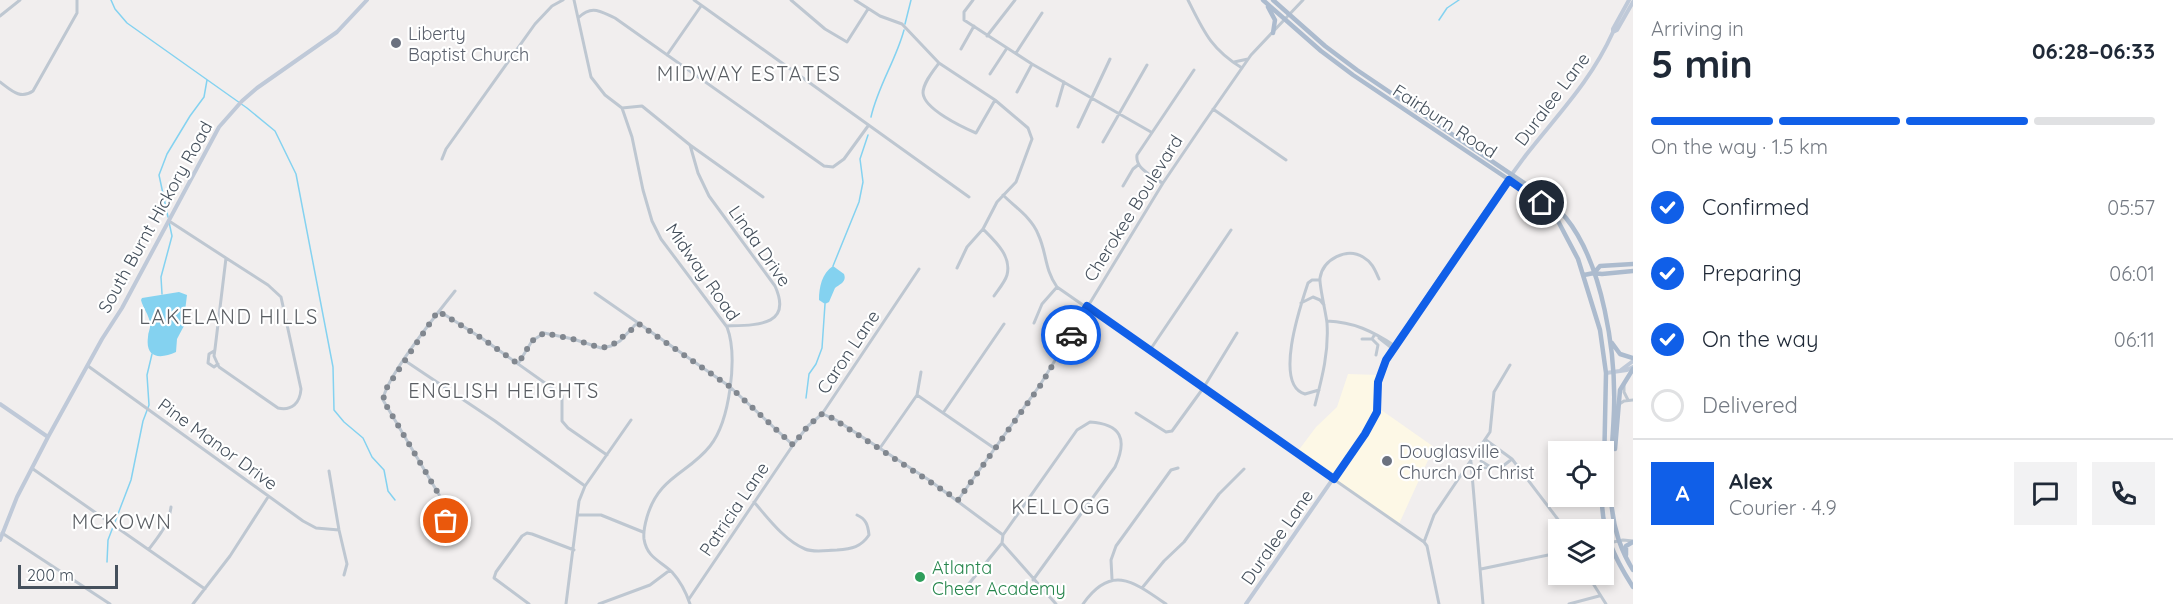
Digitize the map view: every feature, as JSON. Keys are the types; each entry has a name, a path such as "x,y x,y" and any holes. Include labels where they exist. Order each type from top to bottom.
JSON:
{"main road":[{"name":"Fairburn Road","path":"1273,0 1325,46 1368,78 1539,193 1566,218 1585,250 1594,273 1611,340 1617,372 1613,441"},
{"name":"Fairburn Road","path":"1264,1 1321,51 1552,212 1572,245 1584,275 1600,330 1606,374 1605,441"},
{"path":"1264,1 1275,20 1273,33"},
{"path":"1594,273 1600,266 1633,264"},
{"path":"1584,275 1633,271"},
{"path":"1611,340 1620,354 1633,359"},
{"path":"1614,453 1617,441 1620,390 1633,368"},
{"path":"1611,507 1612,520 1618,541 1633,570"},
{"path":"1627,560 1625,549 1633,541"},
{"path":"1614,556 1633,587"}],"street":[{"path":"0,16 20,0"},
{"path":"0,82 20,95 27,96 33,91 77,13 77,0"},
{"name":"South Burnt Hickory Road","path":"0,540 18,497 48,437 122,308 209,142 229,114 257,88 337,32 367,0"},
{"path":"442,159 446,149 535,24 552,6 562,0"},
{"name":"Midway Road","path":"574,0 591,77 605,95 622,108 632,137 652,221 661,239 727,327 731,350 728,401 716,438 700,456 666,483 655,497 643,532"},
{"path":"694,0 969,197"},
{"path":"791,0 825,28 847,42 868,9"},
{"path":"855,0 880,16 902,24 939,63 995,100 1028,128 1032,139 1016,182 997,202 983,229 967,247 957,268"},
{"path":"973,0 964,12 964,20 1032,64 1151,132"},
{"path":"987,36 1015,0"},
{"path":"1188,0 1211,43 1228,60 1242,68"},
{"name":"Cherokee Boulevard","path":"958,500 1040,386 1163,183 1242,68 1303,0"},
{"name":"Duralee Lane","path":"1246,604 1365,434 1377,412 1381,372 1394,348 1512,174 1603,55 1613,29 1629,0"},
{"name":"Duralee Lane","path":"1613,32 1617,30 1633,2"},
{"path":"667,55 701,6"},
{"path":"578,18 586,11 600,11 615,18 824,166 833,167 844,159 868,126"},
{"path":"1016,53 1042,13"},
{"path":"961,49 974,26"},
{"path":"990,74 1007,48"},
{"path":"1228,60 1239,62 1249,58"},
{"path":"1077,127 1110,59"},
{"path":"939,63 924,86 923,94 926,102 954,123 976,134 995,100"},
{"path":"1234,63 1237,76"},
{"path":"1017,92 1032,64"},
{"path":"1103,142 1147,65"},
{"path":"1163,183 1138,165 1137,155 1194,70"},
{"path":"1057,106 1064,82"},
{"path":"622,108 642,106 690,145 763,197"},
{"path":"1214,109 1287,160"},
{"name":"Linda Drive","path":"690,145 698,173 709,196 775,286 780,298 781,308 778,315 771,320 727,327"},
{"path":"1123,186 1138,165"},
{"path":"1003,195 1033,224 1039,234 1049,275 1057,287 1424,542 1427,546 1439,604"},
{"path":"168,220 268,285 281,297 300,396 291,408 286,410 278,408 218,364 214,351 226,258"},
{"path":"983,229 1001,247 1007,268 1007,276 994,296"},
{"path":"1150,350 1231,230"},
{"path":"1315,405 1325,359 1327,321 1320,280 1324,268 1339,255 1348,253 1361,255 1370,262 1379,279"},
{"name":"Caron Lane","path":"793,445 808,426 822,414 919,269"},
{"path":"1319,390 1309,394 1300,393 1294,388 1291,380 1293,336 1301,303 1308,283 1312,280 1320,280"},
{"path":"1034,323 1042,304 1057,287"},
{"path":"446,525 445,507 441,498 383,400 384,393 404,360 455,291"},
{"path":"595,293 729,386 793,445"},
{"path":"1301,303 1313,297 1325,306"},
{"path":"438,311 483,339 559,393 562,396 562,421 568,428 607,455"},
{"path":"1327,321 1353,324 1375,334 1394,348"},
{"path":"518,364 532,341 544,333 601,348 611,346 639,324"},
{"path":"943,412 1004,324"},
{"path":"1137,413 1166,432 1172,432 1204,387 1237,333"},
{"path":"1372,339 1375,334"},
{"path":"1362,339 1372,339 1378,345 1376,356"},
{"path":"214,351 209,354 208,363 214,367 218,364"},
{"path":"1617,372 1633,359"},
{"path":"404,360 585,486"},
{"path":"1424,542 1434,515 1490,432 1494,392 1510,365"},
{"name":"Pine Manor Drive","path":"88,366 268,497 316,528 339,530"},
{"path":"1606,374 1633,368"},
{"path":"880,448 917,395 921,372"},
{"path":"1618,405 1631,400 1624,392 1624,384"},
{"path":"917,395 994,448"},
{"path":"0,404 48,437"},
{"path":"822,414 836,420 958,500 1003,535"},
{"path":"566,604 579,501 585,486 631,420"},
{"path":"963,591 1002,543 1003,535 1077,430 1084,423 1108,424 1115,429 1121,440 1121,451 1114,467 1033,580"},
{"path":"1486,440 1512,459 1558,519"},
{"name":"Patricia Lane","path":"689,602 793,445"},
{"path":"1481,468 1503,466 1512,459"},
{"path":"1481,461 1491,467"},
{"path":"1471,462 1483,604"},
{"path":"1112,579 1111,560 1116,546 1172,470 1178,468"},
{"path":"33,469 205,589"},
{"path":"1142,588 1164,561 1184,542 1219,494 1244,469"},
{"path":"329,471 347,564 344,575"},
{"path":"194,604 230,556 268,497"},
{"path":"754,502 774,525 800,546 812,551 859,547 868,535 864,518 857,515"},
{"path":"149,549 165,528 170,518 171,507"},
{"path":"579,515 601,515 643,532 647,549 652,557 670,570 685,590 689,602"},
{"path":"2,533 110,604"},
{"path":"529,604 494,578 522,536 527,533 532,534 574,550"},
{"path":"1614,542 1633,541"},
{"path":"1002,543 1056,604"},
{"path":"1481,569 1548,555"},
{"path":"599,604 650,585 670,570"},
{"path":"1083,604 1093,590 1112,579 1131,582 1166,604"},
{"path":"1594,585 1606,604"},
{"path":"1569,604 1600,596"}],"shaded area":[{"path":"1348,374 1379,375 1377,407 1434,447 1399,524 1353,493 1298,451 1316,427 1337,407"}],"water":[{"path":"833,266 844,274 845,279 835,288 829,302 825,304 819,300 821,285 826,272"},
{"path":"179,292 187,295 186,322 177,339 176,352 165,356 155,355 149,350 150,323 141,300"}],"waterway":[{"path":"111,0 115,9 127,23 247,108 275,131 296,174 333,367 334,410 363,438 372,457 384,470 388,491 395,500"},
{"path":"905,24 911,0"},
{"path":"1439,20 1447,8 1459,0"},
{"path":"871,117 904,30"},
{"path":"168,217 159,175 167,154 204,97 207,80"},
{"path":"833,266 859,202 863,182 860,159 868,135"},
{"path":"162,294 161,277 172,236 169,222"},
{"path":"806,398 809,374 822,348 825,304"},
{"path":"107,562 108,540 131,480 143,421 149,405 147,375 152,354"}],"way so far":[{"path":"446,521 445,507 441,498 383,400 386,389 438,311 443,312 518,364 532,341 544,333 601,348 611,346 639,324 729,386 793,445 817,418 822,414 829,416 958,500 1040,386 1071,335"}],"place":[{"name":"Liberty Baptist Church","path":"396,43"},
{"name":"Douglasville Church Of Christ","path":"1387,461"},
{"name":"Atlanta Cheer Academy","path":"920,577"}],"district":[{"name":"MIDWAY ESTATES","path":"749,73"},
{"name":"LAKELAND HILLS","path":"229,316"},
{"name":"ENGLISH HEIGHTS","path":"504,390"},
{"name":"KELLOGG","path":"1061,506"},
{"name":"MCKOWN","path":"122,521"}],"route":[{"path":"1071,335 1087,306 1334,479 1377,412 1378,382 1386,360 1509,180 1542,203"}]}
